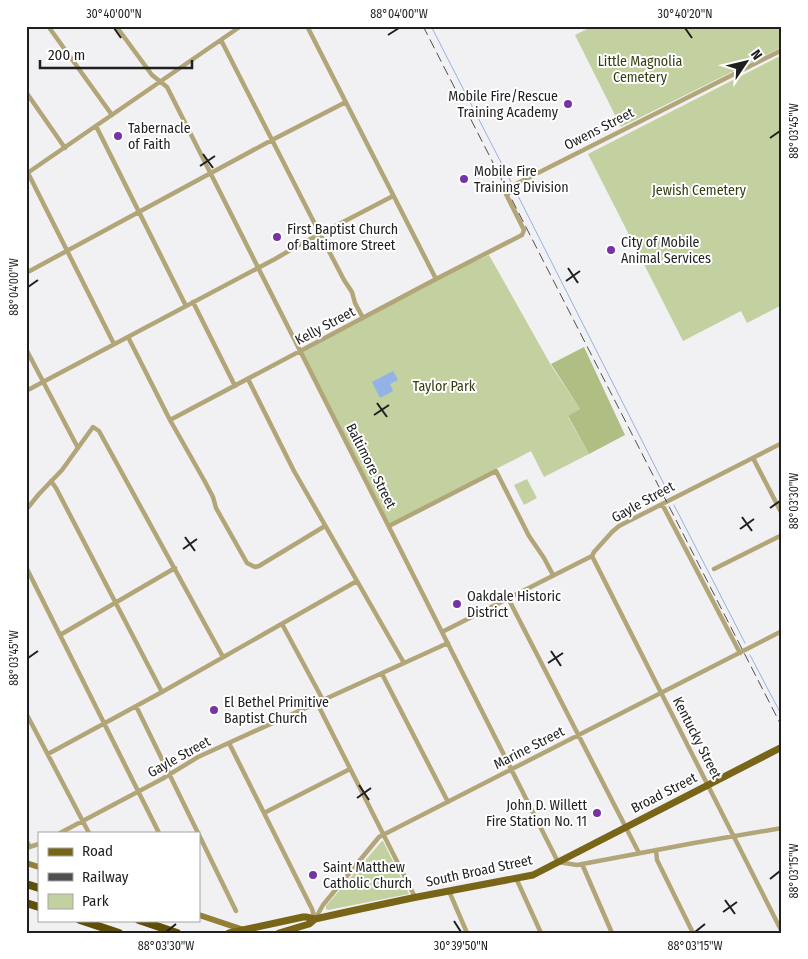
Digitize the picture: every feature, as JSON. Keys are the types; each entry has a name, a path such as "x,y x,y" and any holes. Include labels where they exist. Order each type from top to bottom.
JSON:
{"highway":[{"path":"26,884 38,888"},
{"path":"26,903 38,907"},
{"path":"86,922 119,933"},
{"path":"145,922 175,932"}],"main road":[{"name":"Broad Street","path":"558,862 782,746"},
{"name":"South Broad Street","path":"279,933 308,924 315,919 415,897 533,875 558,862"},
{"path":"26,863 38,867"},
{"path":"200,915 253,933"},
{"name":"South Broad Street","path":"229,933 306,916 315,919"}],"street":[{"path":"48,26 112,115"},
{"name":"Baltimore Street","path":"116,26 152,75 166,87 558,862"},
{"path":"114,344 27,174 241,26"},
{"path":"307,26 436,279"},
{"path":"221,40 320,234 352,292 363,318"},
{"name":"Owens Street","path":"491,251 522,235 524,230 504,190 782,50"},
{"path":"26,92 65,148"},
{"path":"26,273 346,102"},
{"path":"96,126 186,306"},
{"path":"26,392 393,196"},
{"name":"Kelly Street","path":"170,420 491,251"},
{"path":"193,302 235,386"},
{"path":"128,337 170,420 213,497 216,508 247,563 254,568 326,526"},
{"path":"26,349 78,448"},
{"path":"248,379 294,471 404,663"},
{"path":"26,510 62,470 93,427 99,431 223,657"},
{"name":"Gayle Street","path":"442,632 592,556 615,529 782,443"},
{"path":"753,458 782,514"},
{"path":"389,526 496,471 529,536 553,576"},
{"path":"51,481 162,692"},
{"path":"662,504 740,652"},
{"path":"714,569 782,535"},
{"name":"Kentucky Street","path":"592,556 782,932"},
{"path":"26,567 158,832"},
{"path":"60,635 174,568"},
{"path":"48,754 162,692 357,581"},
{"path":"508,598 639,853"},
{"path":"282,624 323,700"},
{"name":"Marine Street","path":"315,919 324,904 379,837 782,631"},
{"name":"Gayle Street","path":"62,832 138,792 198,757 448,643"},
{"path":"382,674 448,802"},
{"path":"317,703 415,897"},
{"path":"136,706 197,832"},
{"path":"26,713 88,832"},
{"path":"229,743 312,909 315,919"},
{"path":"264,813 350,769"},
{"path":"558,862 577,865 782,828"},
{"path":"200,838 236,911"},
{"path":"26,840 28,848"},
{"path":"656,850 657,860 693,933"},
{"path":"582,864 612,933"},
{"path":"516,878 540,933"},
{"path":"448,891 467,933"}],"green space":[{"name":"Little Magnolia Cemetery","path":"593,26 782,26 782,47 621,127 575,35"},
{"name":"Jewish Cemetery","path":"782,55 782,305 747,323 741,311 683,341 588,154"},
{"name":"Taylor Park","path":"489,255 552,367 580,409 568,417 589,454 544,477 531,451 390,524 300,352 436,279"},
{"path":"584,347 625,435 589,454 568,416 580,409 551,364"},
{"path":"527,479 537,498 524,505 514,485"},
{"path":"382,841 409,894 326,909 326,906"}],"water":[{"path":"393,371 398,380 390,384 393,391 380,398 372,382"}],"waterway":[{"path":"431,26 511,182"},
{"path":"514,188 669,494"},
{"path":"674,505 745,643"},
{"path":"750,655 782,716"}],"railway":[{"path":"423,26 782,727"}],"place":[{"name":"Mobile Fire/Rescue Training Academy","path":"568,104"},
{"name":"Tabernacle of Faith","path":"118,136"},
{"name":"Mobile Fire Training Division","path":"464,179"},
{"name":"First Baptist Church of Baltimore Street","path":"277,237"},
{"name":"City of Mobile Animal Services","path":"611,250"},
{"name":"Oakdale Historic District","path":"457,604"},
{"name":"El Bethel Primitive Baptist Church","path":"214,710"},
{"name":"John D. Willett Fire Station No. 11","path":"597,813"},
{"name":"Saint Matthew Catholic Church","path":"313,875"}]}
